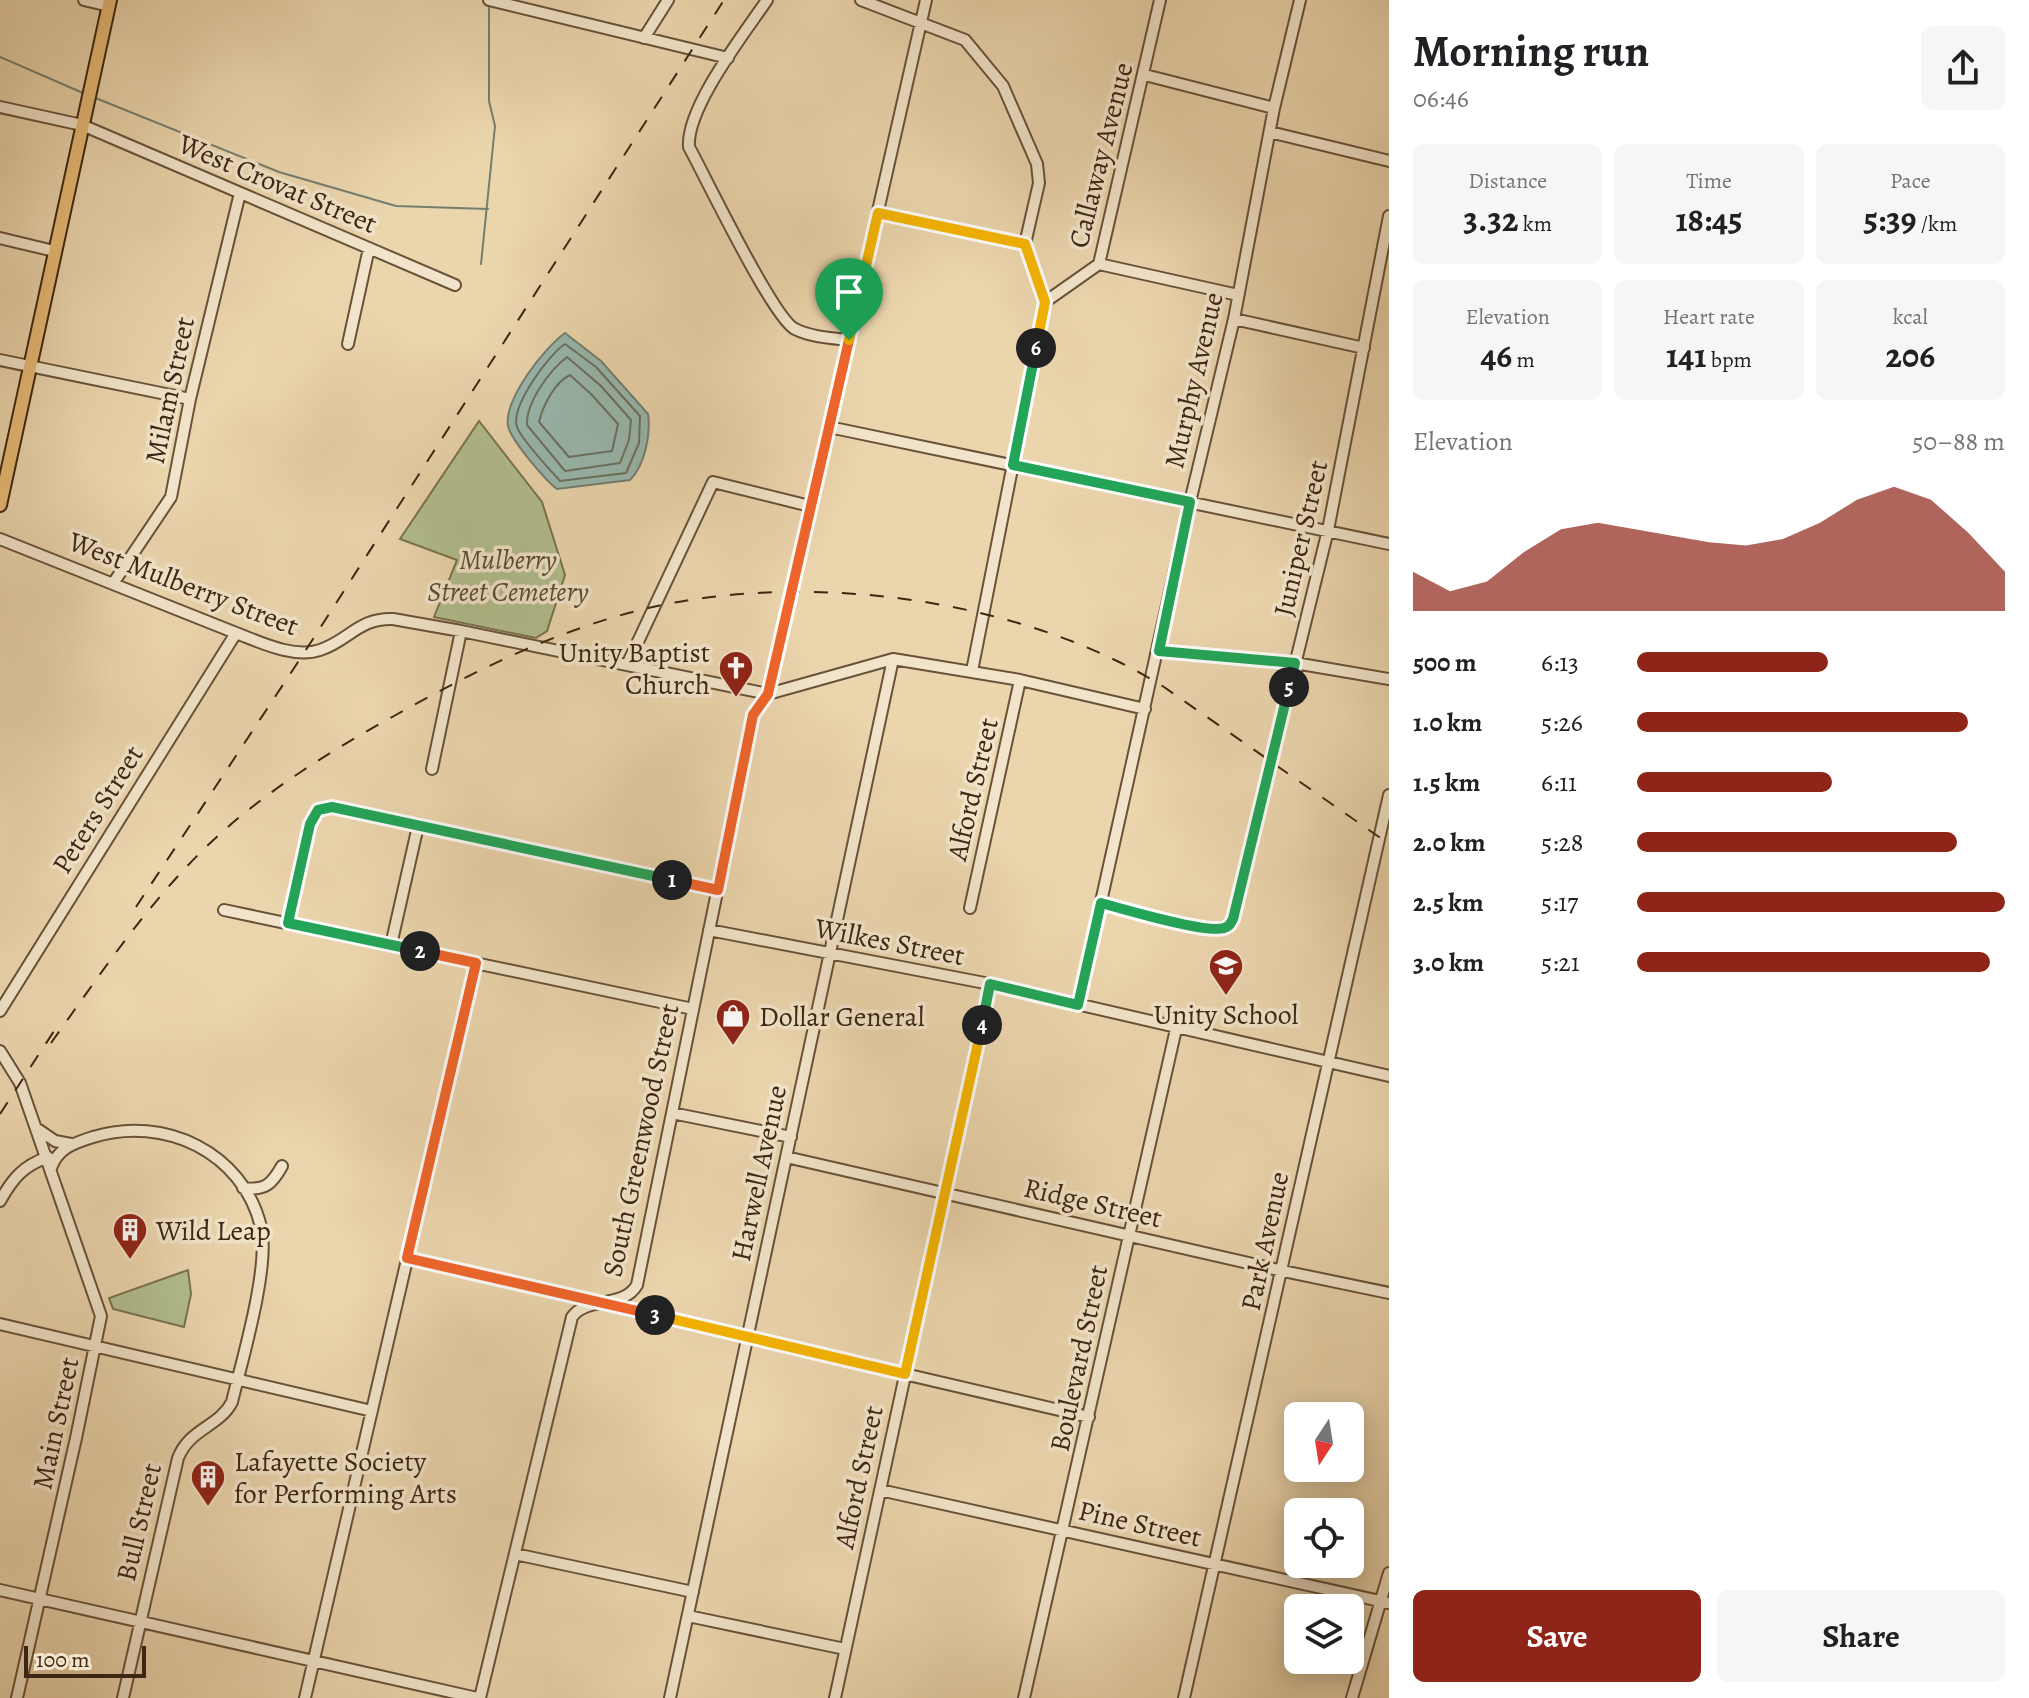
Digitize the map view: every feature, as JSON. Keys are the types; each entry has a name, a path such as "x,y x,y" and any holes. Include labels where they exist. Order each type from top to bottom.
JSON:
{"main road":[{"path":"0,505 109,3"}],"street":[{"path":"84,0 109,3"},
{"path":"489,0 728,58"},
{"path":"644,38 668,0"},
{"path":"767,0 692,119 689,147 758,277 786,322 793,328 818,336 849,340"},
{"path":"861,0 965,40 1003,86 1037,164 1039,183 1025,244 1045,302 972,671"},
{"name":"South Greenwood Street","path":"479,1698 572,1317 580,1309 626,1296 637,1285 753,715 768,694 926,0"},
{"name":"Callaway Avenue","path":"1045,302 1099,264 1160,0"},
{"name":"Murphy Avenue","path":"1078,1005 1234,319 1274,108 1300,0"},
{"path":"1145,75 1274,108"},
{"name":"West Crovat Street","path":"0,107 82,125 455,285"},
{"path":"1270,132 1389,161"},
{"name":"Milam Street","path":"114,582 171,497 190,399 240,193"},
{"path":"878,213 1025,244"},
{"name":"Juniper Street","path":"1101,903 1203,927 1222,928 1233,919 1328,530 1389,216"},
{"path":"0,238 54,251"},
{"path":"348,344 369,248"},
{"path":"1099,264 1238,295"},
{"path":"1234,319 1364,348"},
{"path":"0,360 190,399"},
{"path":"829,427 1389,544"},
{"path":"627,665 713,482 810,506"},
{"name":"West Mulberry Street","path":"0,539 236,633 275,647 304,653 319,650 360,625 382,619 461,631 768,694 893,659 1020,680 1145,709"},
{"path":"432,769 461,631"},
{"name":"Peters Street","path":"0,1011 236,633"},
{"path":"1159,651 1295,663 1389,679"},
{"name":"Harwell Avenue","path":"670,1698 893,659"},
{"name":"Alford Street","path":"970,908 1020,680"},
{"name":"Park Avenue","path":"1184,1698 1283,1271 1327,1063 1385,832 1389,795"},
{"path":"288,923 310,824 318,810 332,807 718,890"},
{"path":"391,945 418,826"},
{"path":"224,910 693,1009"},
{"name":"Wilkes Street","path":"709,930 990,984 1389,1076"},
{"path":"305,1698 476,963"},
{"name":"Alford Street","path":"835,1698 990,984"},
{"name":"Boulevard Street","path":"1024,1698 1176,1029"},
{"name":"Main Street","path":"0,1051 20,1083 101,1316 17,1698"},
{"path":"672,1113 791,1137"},
{"path":"36,1125 55,1141 73,1145"},
{"name":"Bull Street","path":"73,1145 121,1131 163,1132 184,1139 212,1154 243,1188 259,1220 262,1243 261,1268 228,1410 198,1431 182,1448 123,1698"},
{"path":"0,1201 21,1170 31,1163 49,1163 59,1152 73,1145"},
{"name":"Ridge Street","path":"786,1157 1389,1293"},
{"path":"243,1188 258,1190 266,1187 282,1166"},
{"path":"407,1258 1089,1417"},
{"path":"0,1324 372,1411"},
{"name":"Pine Street","path":"880,1490 1386,1602"},
{"path":"515,1554 693,1592"},
{"path":"1352,1698 1386,1602 1389,1573"},
{"path":"0,1590 479,1698"},
{"path":"688,1616 845,1649"}],"green space":[{"name":"Mulberry Street Cemetery","path":"479,421 542,502 565,575 547,631 536,638 434,617 457,560 400,539"},
{"path":"188,1270 191,1294 184,1327 113,1309 109,1298"}],"water":[{"path":"565,333 601,361 648,414 646,449 640,466 630,480 557,489 529,459 510,432 508,415 519,389 537,362"}],"waterway":[{"path":"481,264 495,126 489,101 489,7"},
{"path":"0,57 83,93"},
{"path":"93,97 279,172 396,206 488,209"}],"railway":[{"path":"136,907 304,653 724,0"},
{"path":"51,1043 123,943 182,871 225,829 294,776 454,683 516,654 611,618 707,598 774,592 843,593 912,600 980,613 1046,632 1108,656 1164,687 1389,844"},
{"path":"0,1114 54,1031"}],"place":[{"name":"Unity Baptist Church","path":"736,699"},
{"name":"Unity School","path":"1226,997"},
{"name":"Dollar General","path":"733,1047"},
{"name":"Wild Leap","path":"130,1261"},
{"name":"Lafayette Society for Performing Arts","path":"208,1508"}],"route":[{"path":"878,213 1025,244 1045,302 1013,465 1190,502 1159,651 1295,663 1233,919 1229,925 1222,928 1203,927 1101,903 1078,1005 990,984 947,1193 905,1374 407,1258 476,963 288,923 310,824 318,810 332,807 718,890 753,715 768,694 849,340 878,213"}]}
